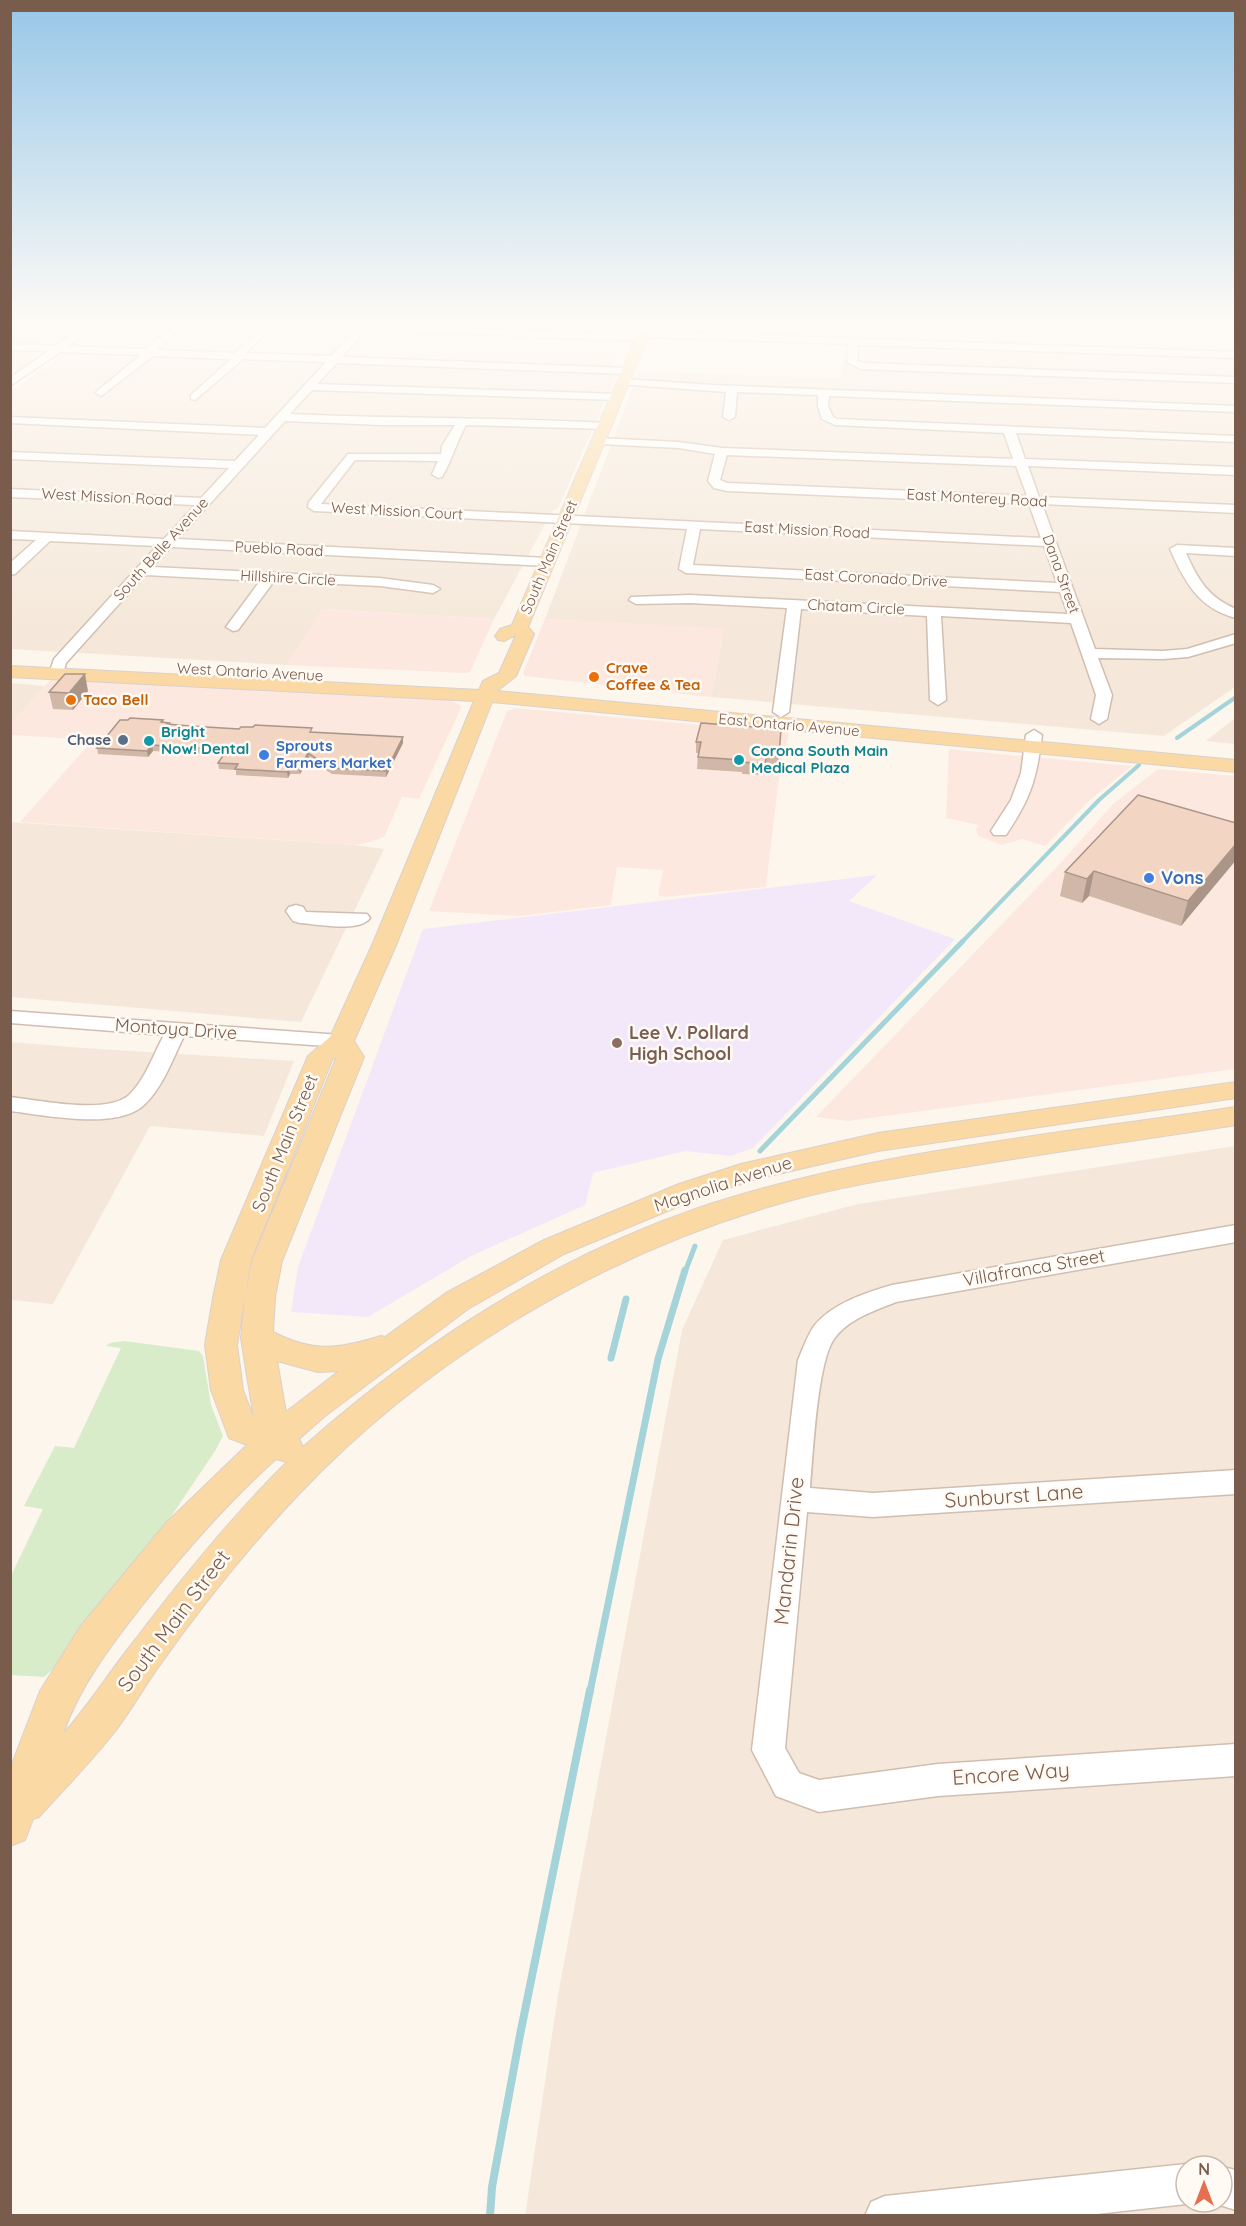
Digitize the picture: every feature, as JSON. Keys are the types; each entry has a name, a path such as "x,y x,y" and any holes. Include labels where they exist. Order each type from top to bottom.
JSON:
{"main road":[{"name":"South Main Street","path":"14,1820 103,1716 146,1653 199,1584 309,1462 274,1441 241,1429 227,1390 221,1345 236,1260 321,1056 341,1041 395,920 487,690 487,674 506,633 519,628 604,426"},
{"name":"South Main Street","path":"487,690 507,676 525,634 519,628"},
{"name":"West Ontario Avenue","path":"10,659 58,668"},
{"name":"West Ontario Avenue","path":"10,671 58,668 487,690"},
{"name":"East Ontario Avenue","path":"487,690 781,712 1236,766"},
{"name":"East Ontario Avenue","path":"487,690 633,710 1033,741 1236,754"},
{"path":"633,710 681,709 765,717 778,716 781,712"},
{"name":"South Main Street","path":"274,1441 257,1338 260,1297 267,1261 351,1057 341,1041"},
{"name":"Magnolia Avenue","path":"274,1441 338,1387 457,1301 554,1247 689,1191 751,1171 878,1142 1236,1090"},
{"name":"Magnolia Avenue","path":"309,1462 364,1412 446,1349 577,1272 682,1226 771,1196 892,1168 1236,1116"},
{"path":"257,1338 285,1353 314,1360 338,1359 366,1353 402,1340"},
{"name":"South Main Street","path":"14,1820 54,1704 93,1639 178,1533 240,1471 274,1441"}],"street":[{"path":"115,425 268,432"},
{"name":"South Belle Avenue","path":"58,668 274,425"},
{"path":"438,474 446,458 448,446 460,425"},
{"path":"564,425 604,426"},
{"path":"895,425 1236,439"},
{"name":"Dana Street","path":"1009,430 1104,695 1099,719"},
{"path":"598,441 679,445 722,451 1236,471"},
{"name":"East Monterey Road","path":"722,451 714,481 718,485 1236,509"},
{"path":"10,455 238,465"},
{"name":"West Mission Court","path":"446,458 352,456 314,507 566,519"},
{"name":"West Mission Road","path":"10,493 204,502"},
{"name":"East Mission Road","path":"566,519 1049,542"},
{"name":"East Coronado Drive","path":"694,525 686,569 1066,588"},
{"name":"Pueblo Road","path":"10,535 547,562"},
{"path":"10,571 47,537"},
{"path":"1236,552 1177,549 1196,590 1203,597 1236,614"},
{"name":"Hillshire Circle","path":"142,571 380,582 433,589"},
{"path":"233,627 270,577"},
{"name":"Chatam Circle","path":"636,600 690,599 1077,619"},
{"path":"781,712 795,604"},
{"path":"934,611 938,700"},
{"path":"1089,653 1163,655 1188,653 1236,638"},
{"path":"1000,831 1020,800 1029,773 1033,741"},
{"path":"296,911 300,917 352,921 360,918"},
{"name":"Montoya Drive","path":"10,1017 341,1041"},
{"path":"12,1107 108,1113 127,1108 138,1100 177,1029"},
{"name":"Villafranca Street","path":"837,1320 856,1308 892,1294 1236,1233"},
{"name":"Mandarin Drive","path":"788,1785 768,1750 794,1499 811,1360 823,1334 837,1320"},
{"name":"Sunburst Lane","path":"794,1499 873,1505 1236,1482"},
{"name":"Encore Way","path":"788,1785 819,1796 828,1796 938,1780 1236,1760"},
{"path":"885,2216 1174,2185"}],"shaded area":[{"path":"10,425 595,425 558,508 552,511 494,619 323,609 286,665 11,649"},
{"path":"619,425 1235,425 1235,687 1164,736 711,697 724,629 545,619"},
{"path":"322,609 494,619 470,672 286,665"},
{"path":"545,619 724,628 711,697 525,676 523,673"},
{"path":"51,679 450,700 462,706 419,799 402,797 384,837 370,842 354,845 20,822 93,740 11,735 11,724"},
{"path":"11,683 45,686 11,724"},
{"path":"515,708 789,733 779,777 766,887 664,897 658,895 663,870 617,867 611,905 520,916 429,911 507,711"},
{"path":"1235,718 1235,744 1206,741"},
{"path":"949,749 1132,766 1091,799 1045,846 1022,839 1002,845 978,836 976,829 979,825 946,818"},
{"path":"1158,769 1235,776 1235,1069 848,1121 816,1117 1058,866 1113,804"},
{"path":"10,822 354,845 384,849 301,1022 11,997"},
{"name":"Lee V. Pollard High School","path":"877,875 849,901 955,939 753,1148 731,1156 685,1151 593,1173 585,1205 471,1256 368,1317 291,1312 298,1267 423,929"},
{"path":"10,1042 294,1061 264,1136 150,1126 53,1304 11,1300"},
{"path":"1235,1146 1235,2215 525,2216 558,1995 682,1330 723,1240 858,1204"}],"green space":[{"path":"124,1341 199,1351 203,1356 211,1405 223,1436 168,1521 54,1668 44,1677 11,1675 10,1578 43,1509 24,1506 55,1446 74,1448 121,1348 106,1346 110,1343"}],"building":[{"path":"65,674 85,674 69,693 49,692"},
{"path":"130,718 163,720 161,722 169,723 167,724 190,726 239,729 255,725 312,728 310,732 403,737 386,771 331,768 308,753 299,769 289,768 287,772 235,769 238,764 218,763 227,750 152,745 147,751 97,748 120,720"},
{"name":"Corona South Main Medical Plaza","path":"701,723 781,729 779,756 767,755 765,764 698,757 701,742 696,742"},
{"name":"Vons","path":"1138,795 1236,823 1236,844 1188,901 1094,871 1087,879 1065,872"}],"waterway":[{"path":"1177,738 1236,697"},
{"path":"962,942 1099,800 1139,765"},
{"path":"760,1151 963,941"},
{"path":"685,1272 695,1246"},
{"path":"590,1692 658,1359 685,1270"},
{"path":"611,1358 626,1299"},
{"path":"490,2216 492,2187 520,2035 590,1690"}],"place":[{"name":"Crave Coffee & Tea","path":"594,677"},
{"name":"Taco Bell","path":"71,700"},
{"name":"Chase","path":"123,740"},
{"name":"Bright Now! Dental","path":"149,741"},
{"name":"Sprouts Farmers Market","path":"264,755"},
{"name":"Corona South Main Medical Plaza","path":"739,760"},
{"name":"Vons","path":"1149,878"},
{"name":"Lee V. Pollard High School","path":"617,1043"}]}
